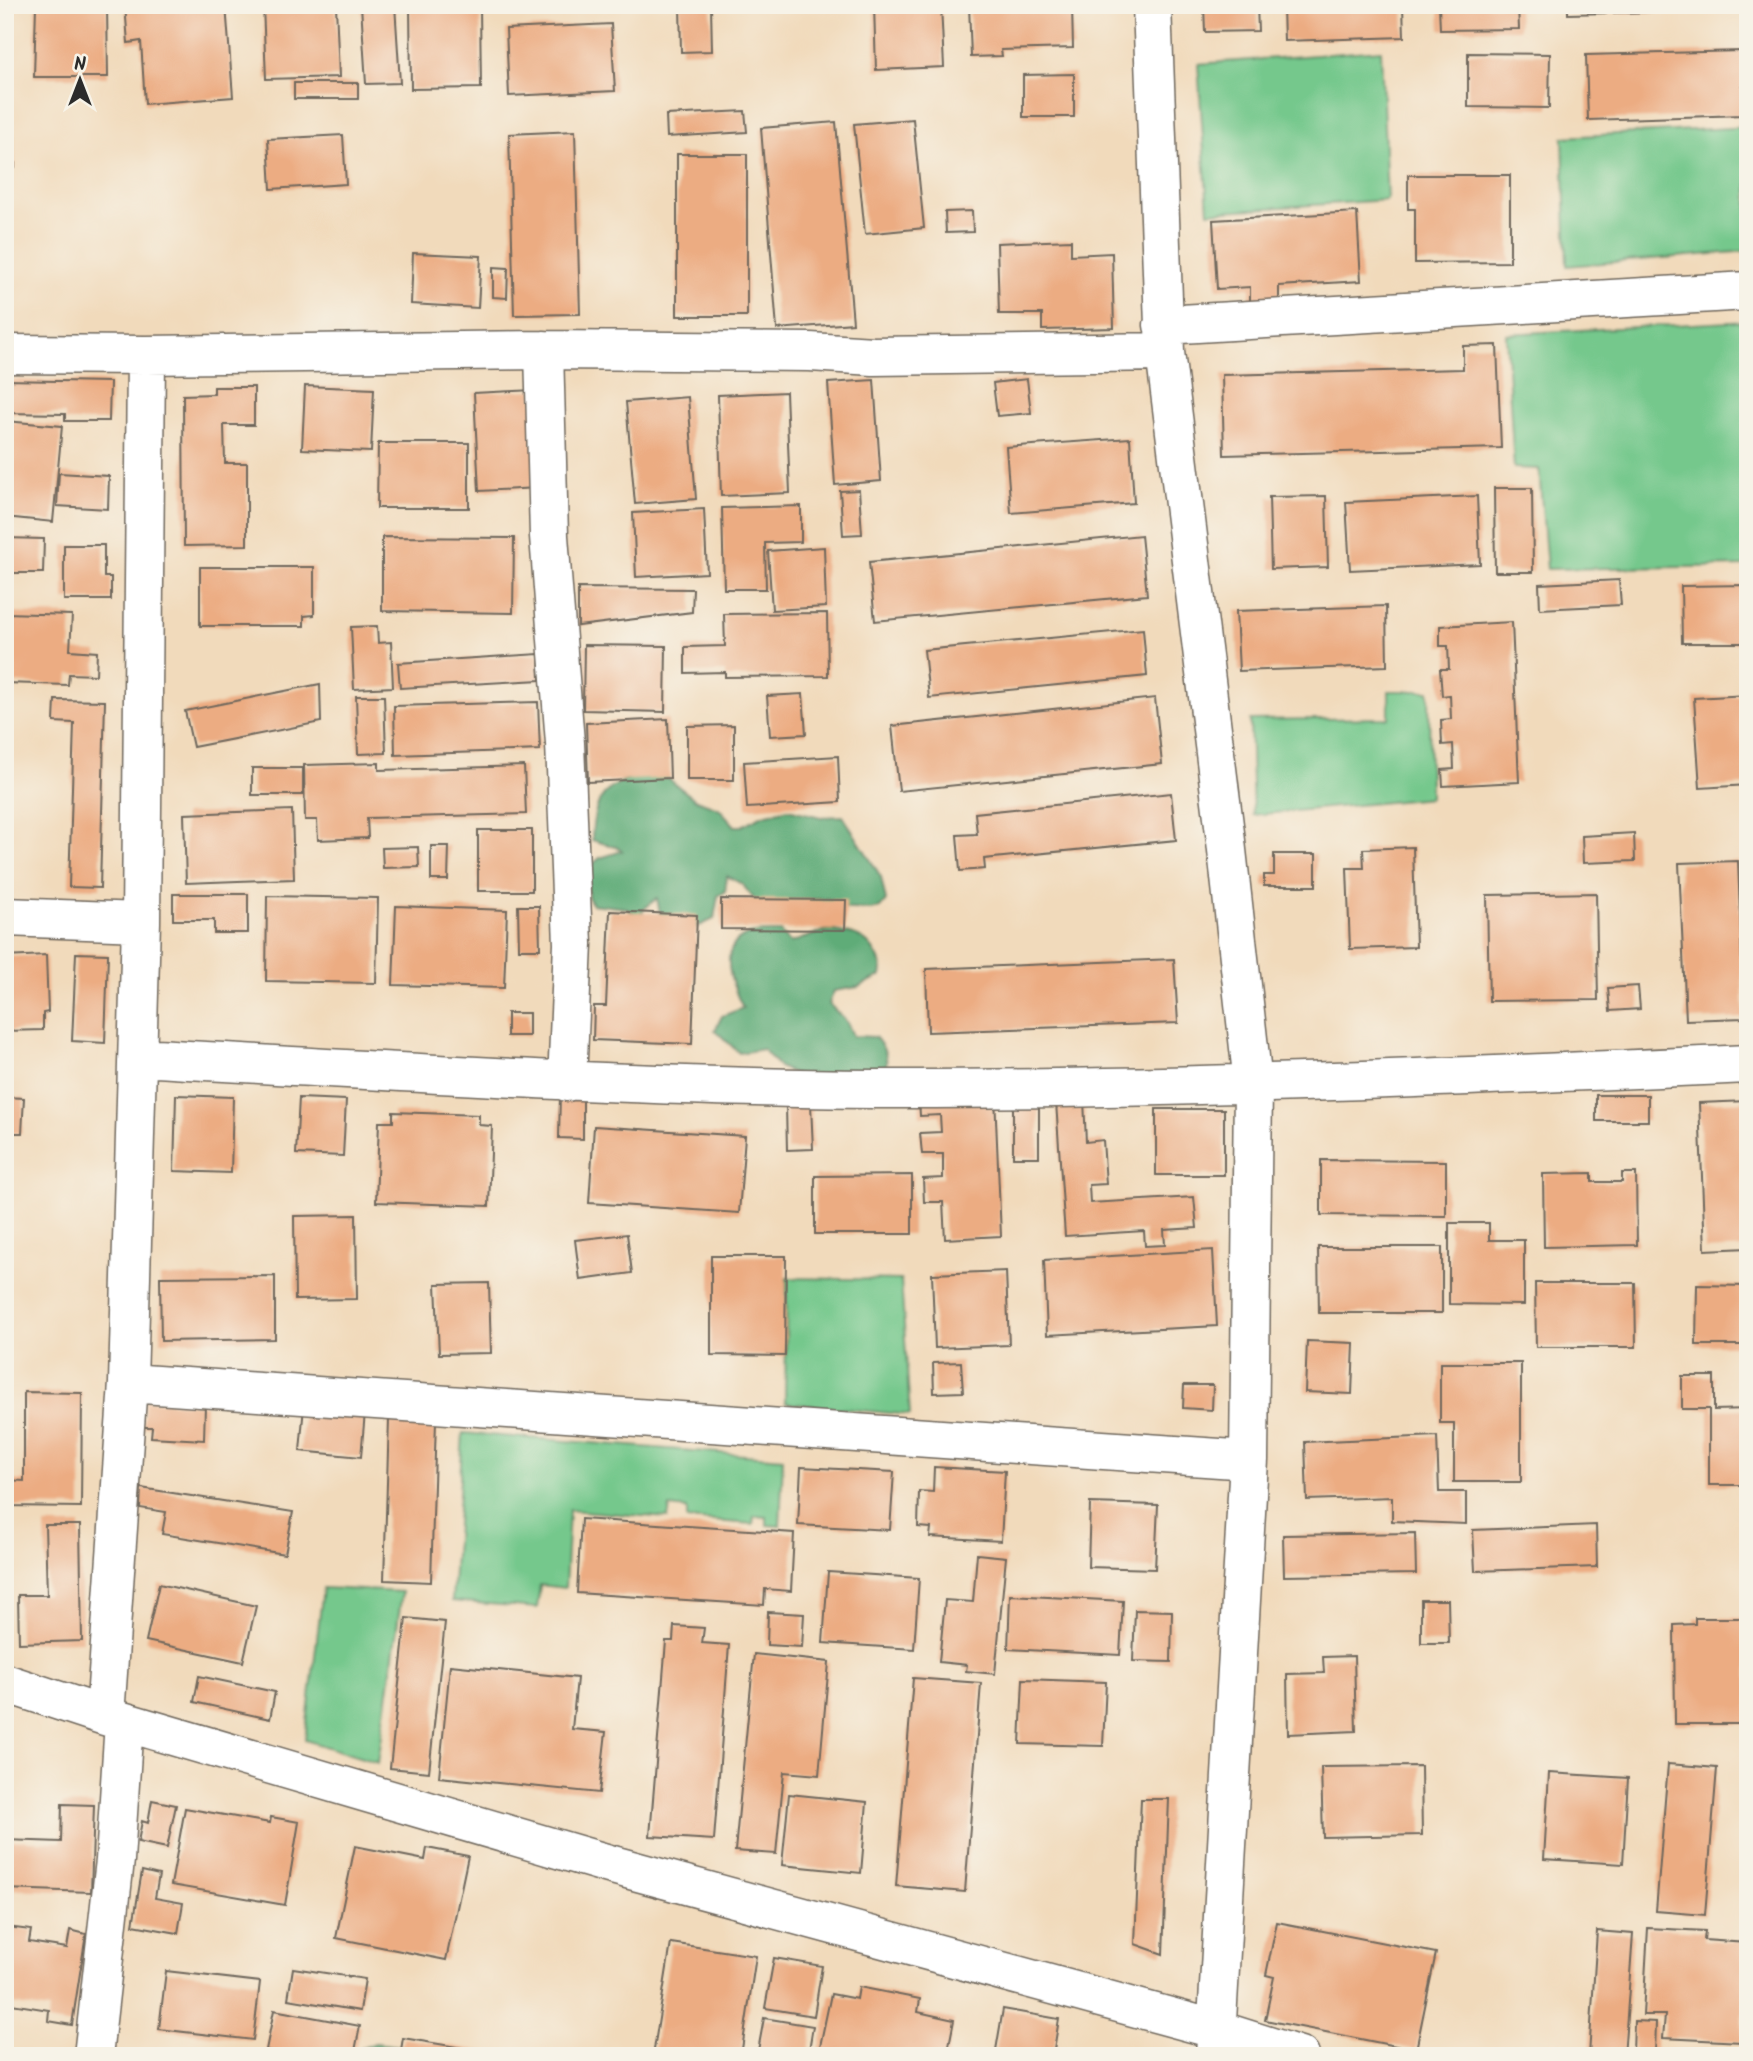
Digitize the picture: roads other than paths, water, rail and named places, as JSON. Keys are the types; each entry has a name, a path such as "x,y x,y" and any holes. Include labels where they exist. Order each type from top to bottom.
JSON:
{"street":[{"path":"1152,5 1164,338 1227,842 1253,1084 1249,1461 1217,2043"},
{"path":"5,354 544,350 810,352 873,356 1164,338 1748,291"},
{"path":"544,350 549,536 565,743 573,944 567,1082"},
{"path":"93,2056 115,1860 114,1719 128,1383 141,922 146,355"},
{"path":"5,917 141,922"},
{"path":"138,1057 567,1082 874,1088 1253,1084 1748,1064"},
{"path":"128,1383 1249,1461"},
{"path":"5,1683 114,1719 1217,2043 1300,2056"}]}
